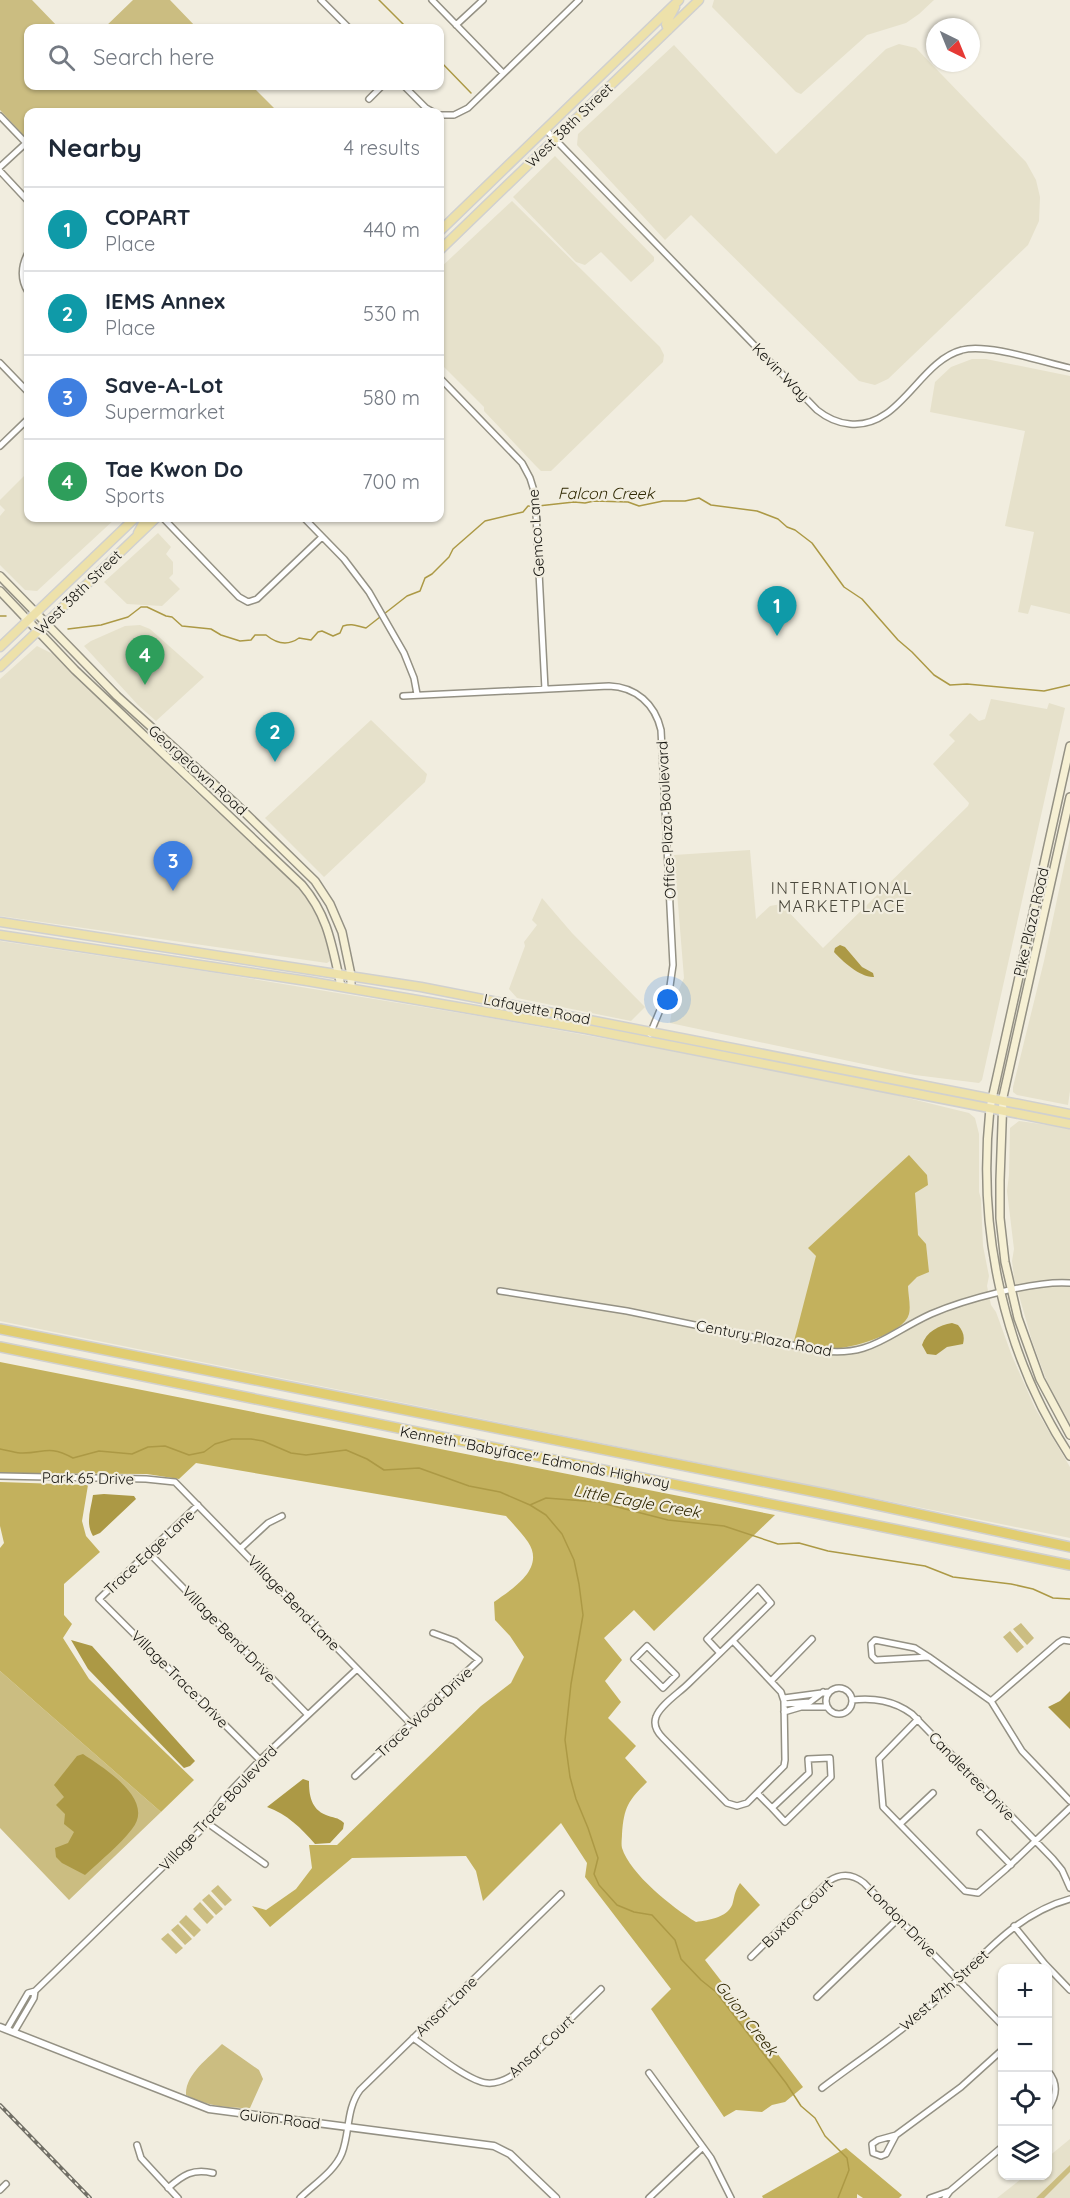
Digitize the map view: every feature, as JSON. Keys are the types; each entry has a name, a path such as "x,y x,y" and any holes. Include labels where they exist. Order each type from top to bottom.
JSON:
{"highway":[{"name":"Kenneth \"Babyface\" Edmonds Highway","path":"0,1329 819,1493 1070,1547"},
{"name":"Kenneth \"Babyface\" Edmonds Highway","path":"0,1347 1070,1565"}],"main road":[{"name":"West 38th Street","path":"444,246 699,0"},
{"name":"West 38th Street","path":"444,227 678,1"},
{"path":"668,30 666,22 678,1"},
{"name":"West 38th Street","path":"0,647 131,522"},
{"path":"137,536 144,522"},
{"name":"West 38th Street","path":"0,667 152,522"},
{"name":"Georgetown Road","path":"0,576 117,696 310,875 338,920 345,942 351,988"},
{"name":"Georgetown Road","path":"0,591 75,670 302,885 315,902 326,923 333,944 341,986"},
{"name":"Pike Plaza Road","path":"992,1098 1070,746"},
{"name":"Pike Plaza Road","path":"1003,1101 1070,797"},
{"path":"1033,914 1044,915"},
{"name":"Lafayette Road","path":"0,922 351,975 651,1031 1070,1114"},
{"name":"Lafayette Road","path":"0,935 341,986 586,1029 1070,1124"},
{"path":"1020,972 1030,974"},
{"path":"992,1098 987,1149 988,1194 993,1257 1000,1294 1010,1331 1029,1381 1048,1420 1070,1456"},
{"path":"1003,1101 1000,1218 1011,1291 1021,1329 1036,1370 1070,1435"}],"street":[{"path":"321,0 344,24"},
{"path":"432,0 503,73"},
{"path":"456,26 483,0"},
{"path":"444,115 454,115 468,108 579,0"},
{"path":"369,99 378,90"},
{"path":"408,90 426,108"},
{"path":"0,116 24,141"},
{"name":"Kevin Way","path":"545,129 817,410 833,420 855,424 878,419 943,359 968,348 985,349 1070,368"},
{"path":"24,145 0,169 24,196"},
{"path":"24,262 22,272 24,282"},
{"path":"0,363 24,388"},
{"name":"Gemco Lane","path":"444,382 522,463 531,481 535,497 545,688"},
{"path":"0,446 24,423"},
{"path":"167,522 239,597 248,602 257,599 322,537"},
{"path":"308,522 355,572 379,609 408,663 417,694"},
{"name":"Office Plaza Boulevard","path":"403,696 609,686 623,687 638,694 646,701 659,722 674,966 669,989 648,1041"},
{"name":"Century Plaza Road","path":"500,1291 627,1311 816,1350 846,1352 886,1340 936,1312 1011,1291 1044,1284 1070,1283"},
{"name":"Park 65 Drive","path":"0,1476 146,1479 175,1482"},
{"name":"Village Bend Lane","path":"175,1482 411,1724"},
{"name":"Trace Edge Lane","path":"99,1599 198,1505"},
{"path":"240,1548 268,1523 282,1516"},
{"name":"Village Bend Drive","path":"149,1553 308,1715"},
{"path":"720,1653 707,1639 758,1588 771,1603 733,1641 657,1714 655,1722 660,1735 729,1804 744,1805 781,1771 785,1763 784,1701 782,1693 733,1641"},
{"name":"Village Trace Drive","path":"99,1599 260,1760"},
{"name":"Trace Wood Drive","path":"356,1776 479,1660 455,1641 433,1633"},
{"path":"771,1681 812,1639"},
{"path":"929,1657 876,1660 871,1655 871,1644 875,1640 914,1648 929,1657 991,1701 1022,1751 1070,1801"},
{"path":"991,1701 1058,1642 1070,1641"},
{"path":"676,1675 663,1688 634,1659 647,1646 676,1675 686,1686"},
{"name":"Village Trace Boulevard","path":"14,2032 34,1998 35,1991 200,1830 224,1798 260,1760 357,1669"},
{"name":"Candletree Drive","path":"784,1701 841,1688 848,1692 852,1700 887,1701 902,1707 918,1719 1057,1863 1070,1888"},
{"path":"826,1692 826,1707 834,1714 843,1714 850,1709 852,1700"},
{"path":"784,1712 801,1707 826,1707"},
{"path":"918,1719 879,1760 883,1807 966,1891 978,1893 1036,1842 1070,1808"},
{"path":"757,1793 785,1822 831,1777 830,1758 808,1759 809,1773 772,1808"},
{"path":"900,1824 933,1793"},
{"path":"206,1822 265,1864"},
{"path":"980,1833 1011,1865"},
{"name":"London Drive","path":"847,1875 862,1881 998,2021"},
{"name":"Buxton Court","path":"751,1957 829,1881 836,1876 847,1875"},
{"name":"Ansar Lane","path":"300,2198 340,2157 351,2107 356,2096 561,1893"},
{"name":"West 47th Street","path":"822,2088 918,2016 1014,1926 1044,1908 1070,1899"},
{"path":"817,1996 899,1918"},
{"path":"1014,1926 1070,1990"},
{"name":"Ansar Court","path":"413,2038 474,2079 488,2083 501,2082 513,2074 601,1989"},
{"path":"3,2028 28,1993 35,1991"},
{"name":"Guion Road","path":"3,2028 201,2107 222,2112 497,2147 513,2157 555,2198"},
{"path":"896,2135 886,2154 881,2156 873,2153 872,2144 896,2135 961,2087 998,2054"},
{"path":"649,2073 703,2146 731,2198"},
{"path":"1052,2078 1055,2087 1055,2096 1052,2102"},
{"path":"137,2145 141,2158 178,2198"},
{"path":"649,2198 703,2146"},
{"path":"945,2198 998,2149"},
{"path":"168,2188 186,2173 202,2170 213,2173"},
{"path":"0,2190 6,2184"},
{"path":"930,2198 950,2191"}],"shaded area":[{"path":"0,0 32,0 55,24 24,24 24,90 256,90 274,108 24,108 24,136 0,110"},
{"path":"133,0 170,0 193,24 108,24"},
{"path":"714,0 934,0 906,23 867,35 801,94 796,92 712,7"},
{"path":"899,44 916,48 926,58 926,72 939,72 1026,162 1036,180 1040,197 1039,221 1028,245 888,379 875,385 859,381 691,215 665,240 577,145 578,134 674,45 776,154 886,49"},
{"path":"555,156 654,257 654,261 631,282 601,252 585,265 576,262 513,197"},
{"path":"512,201 660,347 664,355 663,362 551,471 541,471 484,411 484,407 444,367 444,264"},
{"path":"972,359 986,359 1070,376 1070,614 1031,605 1028,614 1018,612 1034,532 1005,526 1025,431 930,412 935,382 951,367"},
{"path":"24,476 24,522 112,522 37,591 25,590 0,565 0,516 5,510 0,505 0,500"},
{"path":"158,533 171,547 166,554 173,562 173,574 169,578 180,589 162,606 127,604 104,582"},
{"path":"140,625 150,629 204,677 156,721 138,705 84,646 125,626"},
{"path":"37,646 53,654 184,781 295,884 324,929 330,946 330,961 327,963 0,916 0,679"},
{"path":"991,699 1047,709 1049,703 1065,708 982,1080 979,1083 915,1075 670,1023 673,1003 684,978 674,855 750,850 756,919 770,906 781,904 823,948 968,806 969,803 933,764 955,741 949,735 970,713 979,721 985,719"},
{"path":"371,720 427,774 425,782 324,877 265,818"},
{"path":"1070,838 1070,1091 1068,1105 1017,1095 1013,1092 1013,1087 1044,961"},
{"path":"542,898 572,933 645,1007 631,1021 517,998 509,989 525,946 524,942 537,925 532,920"},
{"path":"0,941 216,973 496,1019 867,1088 969,1113 975,1118 979,1134 979,1192 983,1246 989,1276 987,1286 991,1305 996,1312 1035,1408 1070,1467 1070,1538 0,1321"},
{"path":"840,945 845,947 862,967 873,973 874,977 863,975 842,960 834,952 835,948"},
{"path":"1019,1121 1070,1128 1070,1425 1049,1387 1032,1341 1014,1278 1012,1261 1014,1249 1007,1191 1010,1128"},
{"path":"909,1155 927,1175 928,1185 915,1193 918,1235 926,1244 929,1272 917,1277 908,1286 910,1311 905,1321 887,1334 875,1339 839,1348 822,1348 794,1341 816,1256 808,1248"},
{"path":"952,1323 958,1325 962,1332 963,1344 947,1347 936,1355 927,1354 922,1345 927,1336 938,1327"},
{"path":"0,1362 775,1515 654,1631 634,1610 604,1638 622,1660 605,1681 621,1702 608,1718 636,1746 625,1758 647,1782 635,1794 626,1811 622,1848 634,1869 653,1890 696,1922 718,1917 728,1911 740,1883 760,1905 705,1960 803,2087 785,2102 772,2105 762,2112 736,2110 724,2117 651,2009 671,1989 585,1877 587,1863 561,1823 483,1901 476,1871 466,1856 352,1858 270,1927 252,1906 266,1910 296,1889 312,1868 309,1845 337,1845 481,1706 511,1683 524,1657 510,1636 495,1620 494,1602 517,1584 530,1569 533,1561 528,1542 506,1516 196,1463 179,1479 147,1474 0,1473"},
{"path":"0,1482 88,1485 82,1521 86,1536 100,1552 64,1584 64,1615 72,1624 63,1638 89,1679 194,1780 161,1812 0,1671 0,1548 4,1543 0,1526"},
{"path":"93,1495 134,1496 136,1499 100,1533 93,1536 89,1521"},
{"path":"1021,1623 1034,1638 1027,1645 1013,1629"},
{"path":"1010,1631 1024,1647 1017,1653 1003,1637"},
{"path":"71,1640 92,1646 195,1761 190,1766 184,1768 88,1669"},
{"path":"0,1671 161,1812 69,1900 0,1828"},
{"path":"1070,1691 1070,1729 1048,1707 1060,1701"},
{"path":"83,1754 114,1776 133,1796 138,1818 121,1841 85,1875 62,1863 56,1857 55,1848 68,1843 74,1832 64,1824 65,1814 56,1805 64,1797 54,1785 77,1756"},
{"path":"303,1779 309,1781 310,1796 317,1809 344,1823 343,1829 330,1843 315,1844 293,1822 267,1807"},
{"path":"218,1885 232,1900 225,1906 211,1891"},
{"path":"209,1894 223,1909 216,1915 202,1900"},
{"path":"200,1902 214,1917 207,1924 193,1909"},
{"path":"186,1915 201,1930 194,1937 179,1922"},
{"path":"178,1924 192,1939 185,1945 171,1930"},
{"path":"168,1933 183,1948 176,1954 161,1939"},
{"path":"222,2044 259,2070 263,2079 250,2108 217,2106 186,2095 189,2080"},
{"path":"1070,2139 1070,2198 997,2198 1020,2180 1052,2180 1052,2154"},
{"path":"846,2148 902,2195 899,2198 863,2198 857,2194 857,2198 763,2198 762,2196"},
{"path":"1070,2165 1070,2172 1044,2198 1036,2198"}],"waterway":[{"path":"379,0 403,24"},
{"path":"444,65 471,93"},
{"name":"Falcon Creek","path":"538,506 594,501 628,502 639,506 699,498 711,505 757,511 778,519 812,543 844,587 862,599 898,640 934,675 950,685 967,684 1044,691 1070,685"},
{"name":"Falcon Creek","path":"384,614 407,596 420,591 425,578 432,574 449,557 453,549 485,521 523,512 528,506 533,506"},
{"name":"Falcon Creek","path":"68,629 101,625 128,617 141,607 147,607 172,617 182,626 211,629 240,641 251,640 255,635 266,635 278,642 287,643 299,638 311,640 322,631 333,636 340,633 346,625 366,628 380,617"},
{"name":"Falcon Creek","path":"0,616 6,616"},
{"name":"Guion Creek","path":"0,1449 20,1453 57,1451 73,1458 99,1451 132,1454 148,1447 165,1446 189,1455 204,1452 215,1444 232,1439 251,1439 263,1441 291,1453 306,1455 346,1450 367,1459 384,1470 419,1468 469,1486 500,1492 530,1505 546,1498 598,1502 668,1520 724,1526 778,1544 799,1543 828,1551 925,1566 953,1577 1011,1584 1033,1589 1053,1598 1070,1599"},
{"name":"Guion Creek","path":"530,1505 546,1515 562,1534 574,1560 579,1584 583,1615 571,1684 565,1740 570,1777 576,1799 598,1858 594,1874 599,1885 617,1905 634,1912 652,1915 675,1940 681,1959 716,1992 801,2106 815,2118 825,2136 847,2158 849,2170 838,2198"}],"railway":[{"path":"0,2105 90,2198"}],"place":[{"name":"COPART","path":"777,636"},
{"name":"Tae Kwon Do","path":"145,685"},
{"name":"IEMS Annex","path":"275,762"},
{"name":"Save-A-Lot","path":"173,891"}],"district":[{"name":"INTERNATIONAL MARKETPLACE","path":"842,897"}],"water label":[{"name":"Little Eagle Creek","path":"637,1501"}]}
